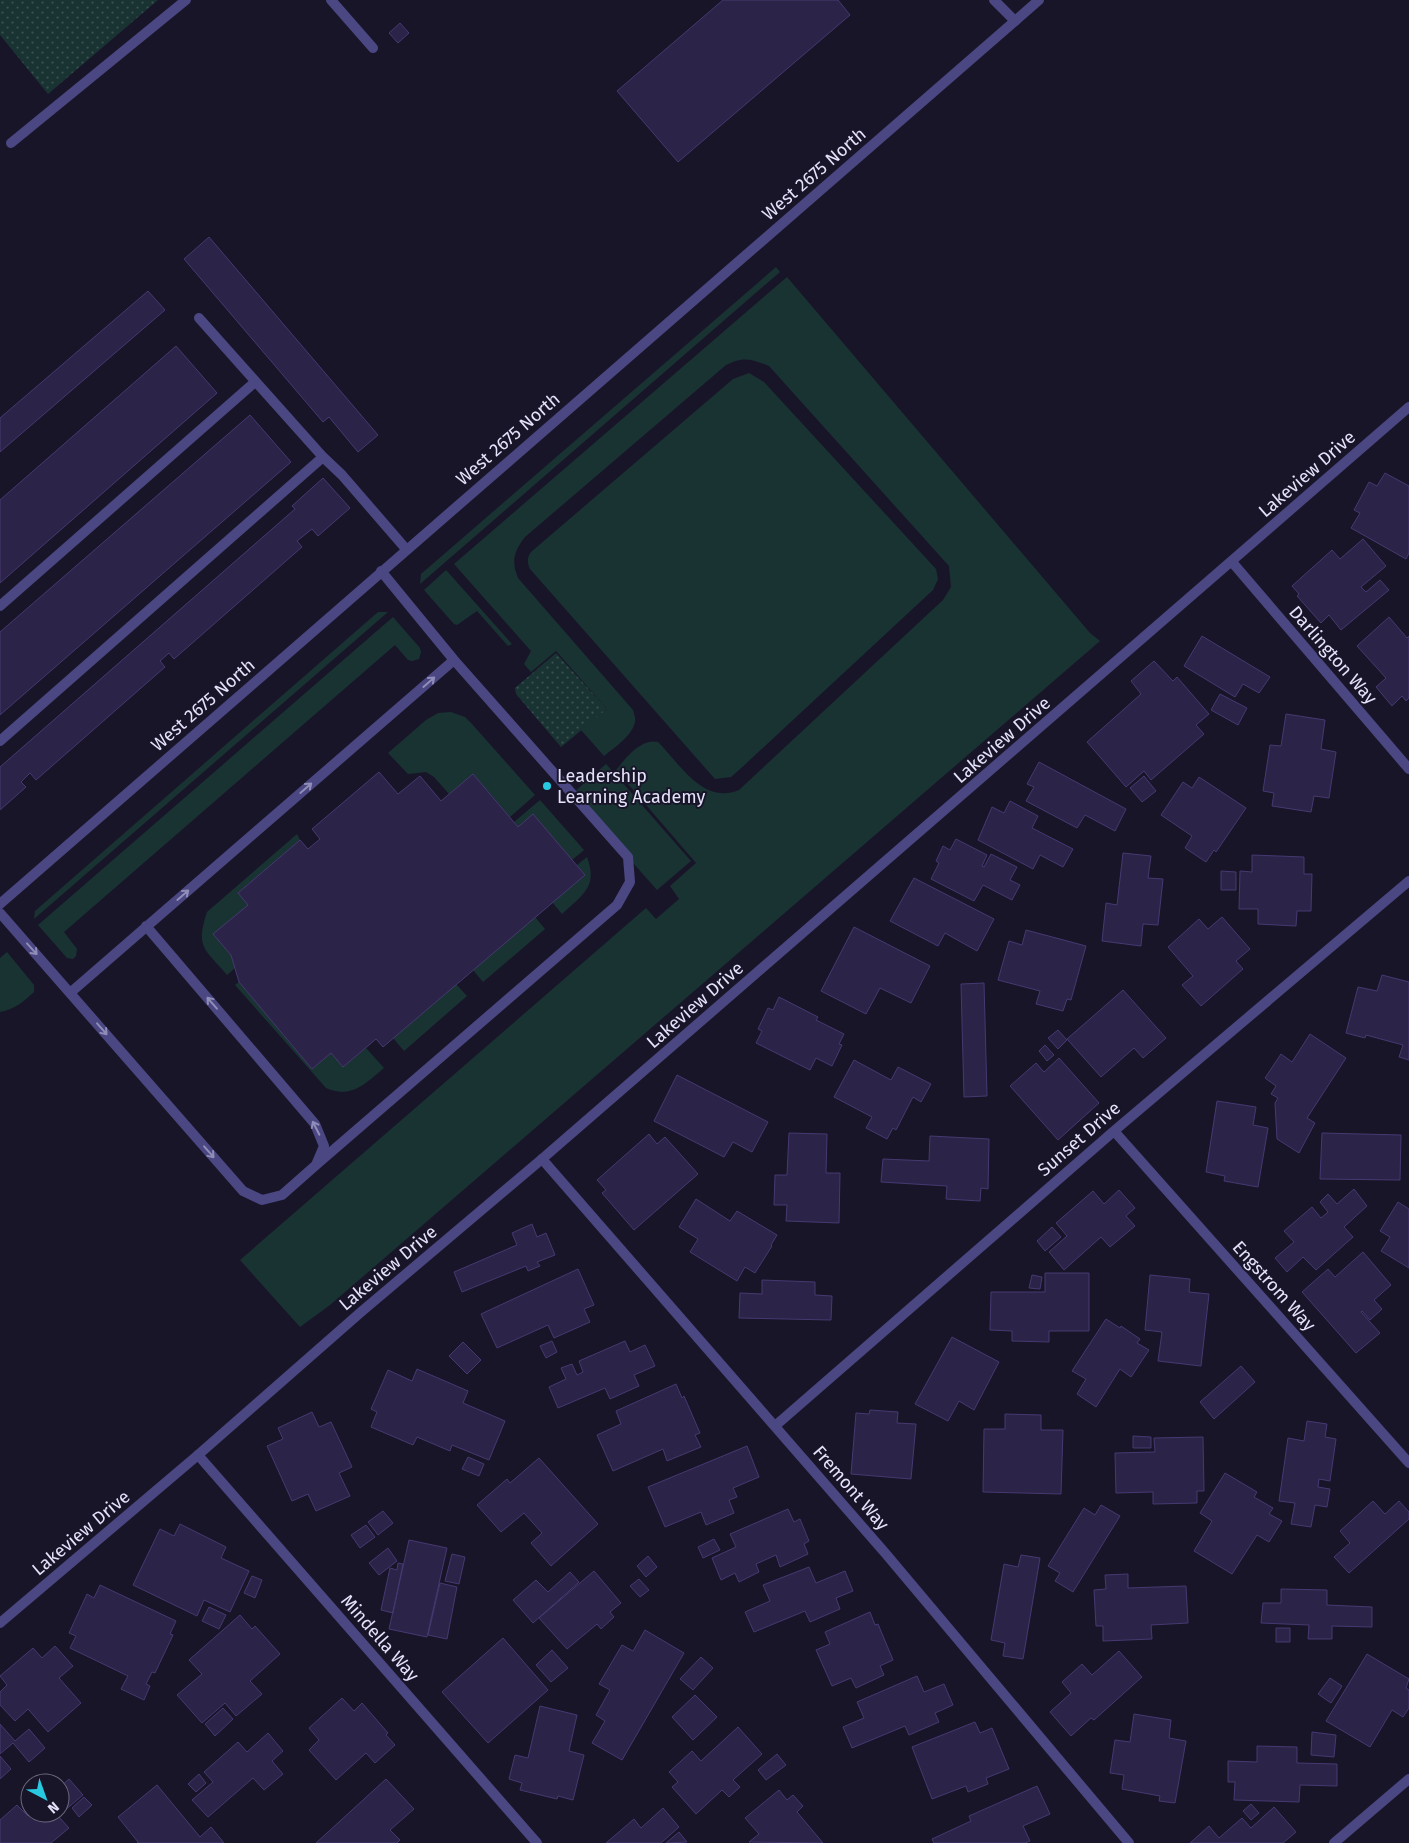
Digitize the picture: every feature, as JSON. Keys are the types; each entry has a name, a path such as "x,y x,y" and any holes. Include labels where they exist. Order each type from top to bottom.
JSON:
{"street":[{"path":"11,144 186,0"},
{"path":"330,0 373,48"},
{"path":"994,0 1015,21"},
{"name":"West 2675 North","path":"0,904 1039,0"},
{"path":"199,318 323,458 342,475 406,549"},
{"path":"0,606 256,382"},
{"name":"Lakeview Drive","path":"0,1623 198,1455 360,1312 542,1159 1409,408"},
{"path":"0,741 323,458"},
{"name":"Darlington Way","path":"1232,562 1409,769"},
{"path":"0,913 243,1191 262,1200 282,1195 617,905 630,882 628,856 454,660 381,571"},
{"path":"70,993 454,660"},
{"name":"Sunset Drive","path":"775,1426 1114,1130 1409,881"},
{"path":"146,926 315,1124 324,1146 316,1165"},
{"name":"Engstrom Way","path":"1114,1130 1409,1462"},
{"name":"Fremont Way","path":"542,1159 930,1606 1128,1843"},
{"name":"Mindella Way","path":"198,1455 537,1843"},
{"path":"1334,1843 1409,1779"}],"green space":[{"path":"0,0 158,0 48,94 0,35"},
{"path":"776,267 780,272 420,584 421,574"},
{"path":"787,277 1090,633 1100,641 330,1305 300,1327 240,1260 646,908 656,919 679,899 670,886 696,863 616,770 624,760 640,746 646,743 658,742 693,780 703,787 714,792 726,793 739,790 943,600 951,587 949,566 769,366 748,360 738,360 726,365 525,537 516,552 514,561 518,578 633,710 635,721 630,732 604,756 581,730 607,709 556,651 531,672 524,664 531,651 454,564"},
{"path":"749,373 764,382 936,569 938,579 933,590 738,771 731,777 715,779 530,569 528,560 531,552 733,379"},
{"path":"446,570 512,644 508,646 477,611 457,625 454,624 424,590"},
{"path":"378,612 388,612 34,919 35,911"},
{"path":"393,617 420,648 419,659 408,660 395,645 64,932 77,949 76,956 73,959 67,958 38,925"},
{"path":"556,653 607,709 561,747 516,694 515,688"},
{"path":"451,712 465,717 535,795 510,817 473,774 449,794 434,777 426,772 408,774 388,753 426,720 438,713"},
{"path":"606,764 691,861 657,890 572,794"},
{"path":"540,800 584,850 572,860 533,814 518,827 514,822"},
{"path":"297,834 300,840 238,893 248,905 214,935 231,955 235,968 227,975 208,953 202,941 207,912"},
{"path":"587,857 591,876 589,883 582,895 562,914 552,902 585,875 577,865"},
{"path":"535,917 545,929 483,982 473,970"},
{"path":"7,952 34,985 34,992 18,1005 0,1012 0,958"},
{"path":"239,982 312,1069 331,1053 343,1067 366,1048 384,1068 364,1084 350,1091 335,1091 326,1088 235,985"},
{"path":"456,984 467,996 404,1051 393,1038"}],"building":[{"path":"723,0 838,0 850,15 678,162 617,91"},
{"path":"400,23 409,33 398,43 389,33"},
{"path":"209,237 378,435 358,452 329,417 323,422 184,259"},
{"path":"148,291 165,310 0,452 0,418"},
{"path":"176,346 217,393 0,583 0,500"},
{"path":"250,415 291,462 0,715 0,632"},
{"path":"1385,473 1409,486 1409,553 1406,559 1351,528 1360,513 1354,510 1369,482 1377,486"},
{"path":"323,478 350,508 318,536 312,529 297,541 302,547 174,659 169,653 160,661 165,667 36,780 30,773 21,782 26,787 0,810 0,767 295,509 292,506"},
{"path":"1363,539 1386,566 1361,587 1366,592 1380,580 1389,590 1341,630 1329,615 1321,623 1297,596 1299,594 1292,586 1332,550 1340,559"},
{"path":"1389,617 1407,638 1409,636 1409,698 1406,701 1402,696 1392,706 1376,687 1386,678 1357,646"},
{"path":"1202,636 1270,677 1259,693 1243,684 1235,697 1184,666"},
{"path":"1154,661 1173,681 1177,677 1209,714 1196,725 1204,734 1151,780 1144,771 1126,787 1087,742 1141,694 1131,681"},
{"path":"1220,694 1247,708 1238,725 1211,710"},
{"path":"1286,714 1325,720 1321,749 1336,752 1329,798 1314,796 1311,812 1272,806 1274,793 1263,791 1270,745 1281,746"},
{"path":"1039,762 1126,809 1115,831 1085,815 1077,828 1026,801 1034,787 1027,784"},
{"path":"379,772 398,794 420,776 441,801 473,774 518,827 533,814 585,875 383,1047 376,1039 343,1067 331,1053 312,1069 239,982 231,955 213,934 248,905 238,893 300,840 308,849 320,839 312,829"},
{"path":"1144,776 1156,791 1142,802 1130,788"},
{"path":"1199,777 1246,808 1216,852 1214,850 1206,862 1185,848 1192,836 1161,815 1183,782 1192,788"},
{"path":"1010,801 1038,816 1032,828 1073,849 1063,867 1040,855 1033,869 978,840 992,807 1004,813"},
{"path":"956,839 987,855 982,866 984,867 991,854 1017,867 1010,880 1020,885 1012,900 983,885 974,901 931,879 939,863 936,861 943,846 950,850"},
{"path":"1123,853 1151,856 1148,878 1163,879 1158,925 1143,924 1141,946 1102,941 1106,903 1117,905"},
{"path":"1252,855 1304,857 1304,874 1312,874 1311,911 1297,911 1296,926 1258,924 1258,909 1239,909 1240,871 1252,872"},
{"path":"1221,871 1236,872 1236,890 1221,890"},
{"path":"914,878 994,919 977,951 945,933 938,946 890,921"},
{"path":"1222,917 1250,949 1236,961 1243,969 1201,1006 1182,985 1193,976 1168,947 1199,919 1208,929"},
{"path":"854,927 930,966 911,1003 880,988 866,1014 821,991"},
{"path":"1026,930 1086,946 1071,1000 1067,999 1063,1011 1036,1004 1040,991 998,980 1009,941 1022,945"},
{"path":"1382,975 1409,982 1409,1060 1399,1057 1403,1045 1366,1035 1365,1038 1346,1033 1358,987 1377,991"},
{"path":"984,983 987,1096 964,1097 961,984"},
{"path":"1123,990 1166,1038 1143,1058 1134,1048 1101,1077 1067,1039"},
{"path":"779,997 818,1017 816,1020 844,1034 839,1044 842,1045 832,1066 816,1058 810,1070 756,1043 762,1031 758,1029 768,1008 773,1010"},
{"path":"1058,1030 1067,1040 1058,1049 1048,1038"},
{"path":"1310,1034 1346,1058 1307,1118 1315,1123 1299,1153 1277,1139 1275,1103 1278,1098 1271,1094 1276,1086 1265,1078 1281,1054 1292,1062"},
{"path":"1045,1045 1054,1055 1047,1061 1039,1051"},
{"path":"1059,1058 1099,1103 1058,1140 1010,1086 1036,1063 1044,1072"},
{"path":"854,1060 891,1080 898,1067 931,1084 921,1102 913,1097 896,1130 893,1128 887,1139 866,1128 872,1117 834,1097"},
{"path":"677,1075 768,1122 752,1152 733,1142 724,1157 654,1121"},
{"path":"1217,1101 1256,1107 1253,1125 1268,1128 1258,1187 1224,1181 1225,1176 1206,1172"},
{"path":"789,1133 827,1134 826,1173 840,1173 839,1223 786,1221 787,1205 774,1205 775,1175 787,1175"},
{"path":"1322,1133 1401,1135 1400,1180 1320,1179"},
{"path":"649,1134 657,1144 665,1137 698,1174 634,1230 602,1193 606,1190 597,1180"},
{"path":"930,1136 989,1139 988,1189 981,1188 980,1201 946,1199 947,1186 881,1182 883,1159 929,1161"},
{"path":"1354,1189 1367,1206 1344,1227 1353,1237 1316,1270 1303,1257 1287,1272 1275,1258 1294,1242 1284,1231 1312,1207 1321,1218 1328,1212 1320,1202 1328,1194 1337,1204"},
{"path":"1119,1190 1135,1208 1126,1216 1135,1226 1110,1247 1101,1237 1064,1270 1049,1252 1067,1236 1056,1223 1093,1191 1104,1204"},
{"path":"696,1199 730,1221 737,1211 777,1235 755,1273 745,1267 737,1281 690,1252 698,1239 679,1227"},
{"path":"1398,1202 1409,1209 1409,1268 1381,1251 1390,1237 1380,1231"},
{"path":"532,1224 537,1237 546,1233 555,1255 537,1262 540,1266 528,1271 526,1266 462,1292 454,1272 517,1245 512,1233"},
{"path":"1052,1227 1061,1237 1045,1251 1037,1241"},
{"path":"1363,1252 1391,1285 1374,1300 1382,1309 1370,1320 1361,1312 1380,1333 1356,1353 1302,1292 1328,1269 1335,1277"},
{"path":"578,1269 594,1305 584,1309 590,1322 554,1338 548,1325 497,1348 481,1314"},
{"path":"1045,1273 1089,1273 1089,1331 1049,1331 1049,1342 1012,1341 1012,1331 990,1330 991,1292 1045,1292"},
{"path":"1032,1275 1042,1277 1040,1289 1029,1288"},
{"path":"1150,1275 1190,1279 1189,1292 1209,1294 1201,1366 1158,1361 1162,1332 1145,1330"},
{"path":"762,1280 815,1282 815,1295 832,1296 831,1320 739,1318 740,1293 762,1294"},
{"path":"1106,1319 1120,1328 1121,1326 1140,1339 1137,1343 1149,1350 1131,1377 1120,1369 1096,1407 1077,1394 1086,1379 1072,1371"},
{"path":"952,1337 999,1362 974,1410 959,1401 948,1421 915,1404"},
{"path":"552,1341 557,1352 546,1358 540,1346"},
{"path":"625,1341 630,1352 645,1345 655,1366 634,1375 639,1386 610,1399 605,1388 558,1408 549,1387 566,1379 561,1368 572,1364 577,1375 583,1372 579,1361"},
{"path":"463,1342 481,1360 467,1374 449,1356"},
{"path":"1241,1366 1255,1382 1214,1419 1200,1402"},
{"path":"417,1369 468,1391 463,1403 505,1421 489,1460 452,1445 450,1451 417,1437 413,1445 371,1427 377,1412 371,1409 388,1370 412,1381"},
{"path":"676,1384 682,1398 684,1396 700,1433 695,1435 701,1447 667,1461 663,1449 613,1471 597,1435 621,1424 616,1411"},
{"path":"870,1410 898,1412 897,1423 916,1424 911,1479 851,1474 856,1413 869,1414"},
{"path":"312,1412 319,1427 331,1422 352,1467 339,1473 350,1496 316,1511 308,1494 292,1501 267,1446 283,1439 278,1428"},
{"path":"1005,1414 1041,1415 1041,1430 1063,1430 1061,1494 983,1492 984,1429 1005,1429"},
{"path":"1307,1421 1327,1424 1325,1437 1336,1439 1330,1481 1319,1479 1318,1487 1330,1489 1327,1507 1315,1505 1311,1527 1291,1524 1295,1503 1279,1501 1288,1438 1304,1441"},
{"path":"1133,1436 1151,1437 1151,1448 1133,1448"},
{"path":"1203,1437 1204,1491 1197,1491 1197,1503 1153,1504 1153,1492 1116,1493 1115,1453 1155,1452 1154,1438"},
{"path":"747,1446 759,1477 733,1488 737,1497 729,1500 734,1513 706,1525 701,1512 665,1527 648,1487"},
{"path":"468,1457 484,1464 479,1476 462,1469"},
{"path":"539,1458 598,1524 551,1566 531,1543 542,1533 524,1513 501,1532 477,1505 507,1479 510,1483"},
{"path":"1225,1473 1257,1492 1254,1497 1273,1508 1269,1514 1282,1521 1269,1542 1257,1535 1232,1574 1194,1551 1212,1521 1200,1513"},
{"path":"1373,1501 1385,1514 1399,1501 1409,1512 1409,1519 1349,1573 1334,1557 1350,1543 1340,1531"},
{"path":"1101,1505 1120,1516 1073,1592 1055,1581 1060,1573 1048,1566 1084,1508 1095,1515"},
{"path":"788,1509 794,1522 800,1519 809,1541 804,1544 808,1554 780,1567 776,1555 756,1564 759,1572 739,1582 735,1573 721,1580 712,1558 736,1547 730,1534"},
{"path":"383,1511 393,1523 378,1535 368,1522"},
{"path":"180,1524 226,1547 221,1558 249,1571 230,1612 204,1600 197,1616 133,1585 160,1529 174,1536"},
{"path":"366,1525 375,1537 360,1548 351,1535"},
{"path":"714,1539 720,1550 703,1558 698,1547"},
{"path":"409,1540 447,1548 427,1637 389,1629"},
{"path":"388,1548 397,1561 379,1575 369,1563"},
{"path":"452,1554 465,1557 459,1584 445,1581"},
{"path":"1021,1555 1040,1558 1023,1659 1003,1656 1005,1643 991,1640 1004,1564 1018,1567"},
{"path":"648,1556 657,1567 646,1577 637,1566"},
{"path":"398,1563 403,1564 393,1613 381,1610 390,1568 397,1570"},
{"path":"809,1567 816,1583 845,1571 853,1591 836,1598 840,1609 810,1622 805,1611 754,1632 745,1612 770,1601 763,1585"},
{"path":"594,1571 621,1603 610,1612 614,1617 601,1629 597,1624 567,1649 539,1618"},
{"path":"570,1572 579,1582 533,1623 513,1600 536,1580 548,1592"},
{"path":"1128,1574 1128,1588 1186,1586 1188,1623 1151,1625 1152,1639 1103,1641 1103,1626 1096,1626 1094,1590 1106,1589 1105,1575"},
{"path":"252,1576 262,1580 255,1598 244,1593"},
{"path":"639,1579 649,1590 640,1597 630,1586"},
{"path":"440,1583 457,1587 447,1639 428,1635"},
{"path":"100,1585 176,1621 170,1634 173,1635 155,1673 152,1672 146,1684 150,1686 144,1700 121,1689 128,1676 70,1648 76,1636 69,1633 87,1594 94,1598"},
{"path":"1281,1589 1327,1590 1327,1605 1372,1607 1372,1627 1332,1626 1332,1639 1308,1639 1309,1625 1261,1623 1263,1603 1281,1603"},
{"path":"209,1607 226,1615 219,1629 202,1621"},
{"path":"870,1612 875,1625 878,1624 893,1660 880,1666 884,1675 856,1688 851,1678 832,1686 816,1650 830,1644 825,1632"},
{"path":"240,1615 252,1629 255,1626 280,1654 250,1681 262,1694 236,1716 225,1703 202,1723 177,1695 202,1674 189,1660"},
{"path":"1276,1628 1290,1628 1290,1642 1276,1642"},
{"path":"645,1630 684,1653 622,1760 592,1743 605,1721 596,1715 610,1690 599,1684 622,1645 633,1651"},
{"path":"503,1638 548,1690 488,1743 442,1692"},
{"path":"55,1646 73,1666 59,1678 81,1703 48,1732 28,1709 15,1721 0,1705 0,1692 7,1685 0,1676 33,1648 42,1658"},
{"path":"552,1650 568,1668 551,1682 536,1665"},
{"path":"1119,1651 1142,1677 1094,1720 1091,1718 1071,1736 1050,1712 1071,1693 1062,1682 1082,1664 1092,1675"},
{"path":"1367,1654 1409,1679 1406,1688 1409,1690 1409,1708 1403,1717 1392,1710 1370,1747 1326,1721"},
{"path":"701,1657 713,1668 693,1690 680,1679"},
{"path":"917,1676 924,1692 944,1684 953,1705 935,1713 939,1722 909,1735 905,1726 852,1748 843,1727 864,1718 857,1702"},
{"path":"1330,1678 1342,1686 1331,1703 1318,1694"},
{"path":"695,1695 717,1717 693,1740 672,1717"},
{"path":"342,1698 354,1711 362,1703 388,1733 386,1735 395,1745 375,1763 366,1753 336,1780 309,1750 319,1740 309,1728"},
{"path":"540,1706 577,1715 569,1751 584,1755 573,1800 558,1796 557,1799 520,1790 522,1783 509,1779 515,1755 528,1758"},
{"path":"223,1708 233,1719 215,1736 205,1724"},
{"path":"1134,1714 1171,1720 1169,1738 1186,1741 1175,1803 1159,1801 1160,1796 1122,1789 1124,1775 1110,1773 1115,1740 1130,1742"},
{"path":"975,1722 980,1733 992,1728 1009,1769 986,1778 988,1784 968,1792 966,1786 932,1799 912,1747"},
{"path":"0,1724 15,1741 29,1729 45,1748 29,1762 13,1743 0,1754"},
{"path":"738,1727 762,1754 733,1780 740,1787 729,1797 722,1790 696,1814 672,1787 678,1782 669,1772 692,1751 701,1761"},
{"path":"1312,1732 1336,1735 1334,1757 1311,1755"},
{"path":"268,1733 283,1751 272,1761 283,1774 264,1790 253,1778 208,1817 192,1800 213,1782 204,1772 238,1742 247,1752"},
{"path":"1257,1746 1297,1747 1297,1763 1337,1764 1337,1786 1300,1785 1299,1802 1234,1800 1235,1782 1228,1782 1228,1761 1257,1762"},
{"path":"777,1754 786,1765 766,1780 758,1770"},
{"path":"0,1756 11,1769 0,1779"},
{"path":"199,1774 206,1783 196,1792 188,1784"},
{"path":"386,1779 414,1809 390,1830 400,1840 397,1843 316,1843"},
{"path":"70,1780 83,1795 70,1806"},
{"path":"157,1785 200,1837 211,1827 224,1843 137,1843 118,1817"},
{"path":"1037,1786 1050,1814 1023,1826 1030,1841 1025,1843 934,1843 932,1839 971,1821 969,1816"},
{"path":"779,1790 787,1800 793,1795 803,1806 797,1812 823,1843 749,1842 759,1834 745,1818"},
{"path":"84,1797 92,1805 79,1817 72,1808"},
{"path":"1251,1804 1259,1813 1251,1820 1243,1811"},
{"path":"17,1805 20,1808 20,1823 64,1823 69,1828 51,1843 0,1843 0,1820"},
{"path":"1274,1807 1296,1832 1283,1843 1190,1843 1209,1826 1219,1838 1242,1818 1251,1828"},
{"path":"663,1808 679,1827 661,1843 606,1843 634,1819 641,1828"},
{"path":"679,1832 687,1842 666,1843"}],"place":[{"name":"Leadership Learning Academy","path":"547,786"}]}
